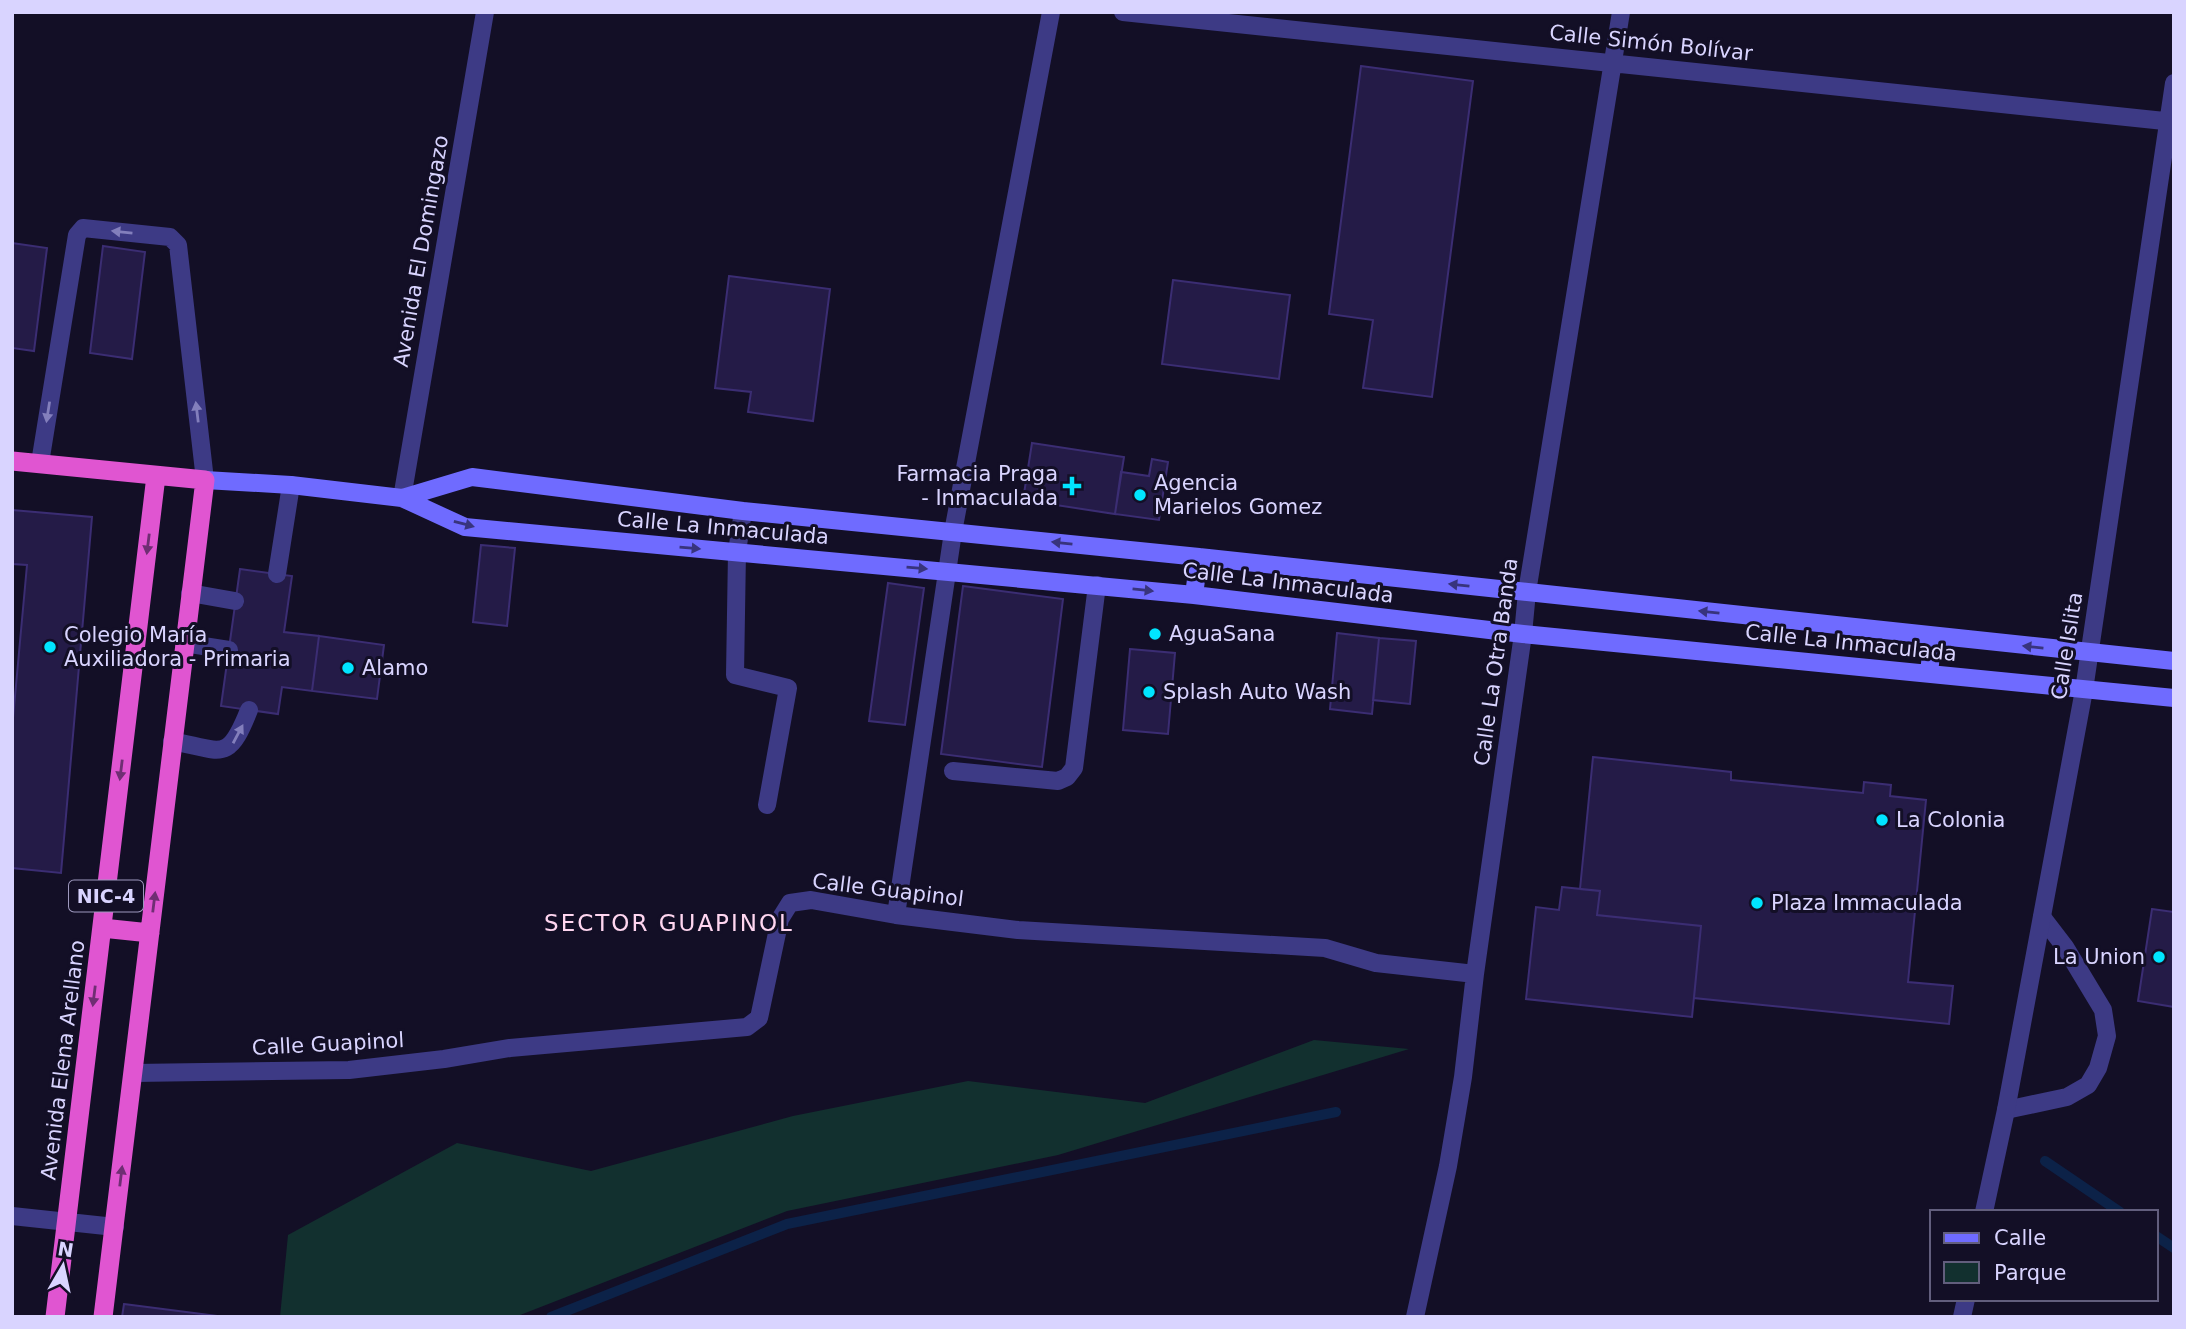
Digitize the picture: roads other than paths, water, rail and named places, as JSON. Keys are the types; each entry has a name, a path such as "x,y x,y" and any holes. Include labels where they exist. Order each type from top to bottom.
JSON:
{"highway":[{"path":"12,461 205,480"},
{"name":"Avenida Elena Arellano","path":"55,1317 156,476"},
{"name":"NIC-4","path":"103,1317 205,480"},
{"path":"102,928 150,933"}],"main road":[{"name":"Calle La Inmaculada","path":"402,498 472,477 743,511 1199,556 2174,661"},
{"name":"Calle La Inmaculada","path":"205,480 291,485 402,498 465,527 1097,585 1523,634 2174,698"},
{"path":"1194,595 1199,556"},
{"path":"1929,673 1933,636"}],"street":[{"name":"Avenida El Domingazo","path":"402,498 485,12"},
{"path":"896,915 953,532 1051,12"},
{"name":"Calle Simón Bolívar","path":"1124,12 2171,122"},
{"name":"Calle La Otra Banda","path":"1415,1317 1448,1166 1464,1077 1475,974 1527,592 1621,12"},
{"name":"Calle Islita","path":"1984,1210 2006,1110 2084,690 2171,122 2174,83"},
{"path":"40,463 77,235 83,228 170,237 178,245 205,480"},
{"path":"277,574 291,485"},
{"path":"743,511 737,552 735,675 788,688 767,805"},
{"path":"953,771 1058,781 1067,777 1074,768 1097,585"},
{"path":"190,593 235,601"},
{"path":"184,643 229,650"},
{"path":"172,741 220,750 229,748 237,739 249,710"},
{"name":"Calle Guapinol","path":"134,1073 349,1070 510,1048 747,1027 759,1018 780,919 790,904 811,900 896,915 1018,930 1325,948 1376,963 1475,974"},
{"path":"2006,1110 2067,1097 2088,1085 2098,1068 2107,1036 2103,1010 2066,947 2042,917"},
{"path":"12,1216 115,1227"}],"waterway":[{"path":"551,1317 787,1224 1336,1112"},
{"path":"2045,1161 2117,1210"},
{"path":"2158,1237 2174,1248"}],"place":[{"name":"Farmacia Praga - Inmaculada","path":"1072,486"},
{"name":"Agencia Marielos Gomez","path":"1140,495"},
{"name":"AguaSana","path":"1155,634"},
{"name":"Colegio María Auxiliadora - Primaria","path":"50,647"},
{"name":"Alamo","path":"348,668"},
{"name":"Splash Auto Wash","path":"1149,692"},
{"name":"La Colonia","path":"1882,820"},
{"name":"Plaza Immaculada","path":"1757,903"},
{"name":"La Union","path":"2159,957"}],"district":[{"name":"SECTOR GUAPINOL","path":"669,923"}]}
